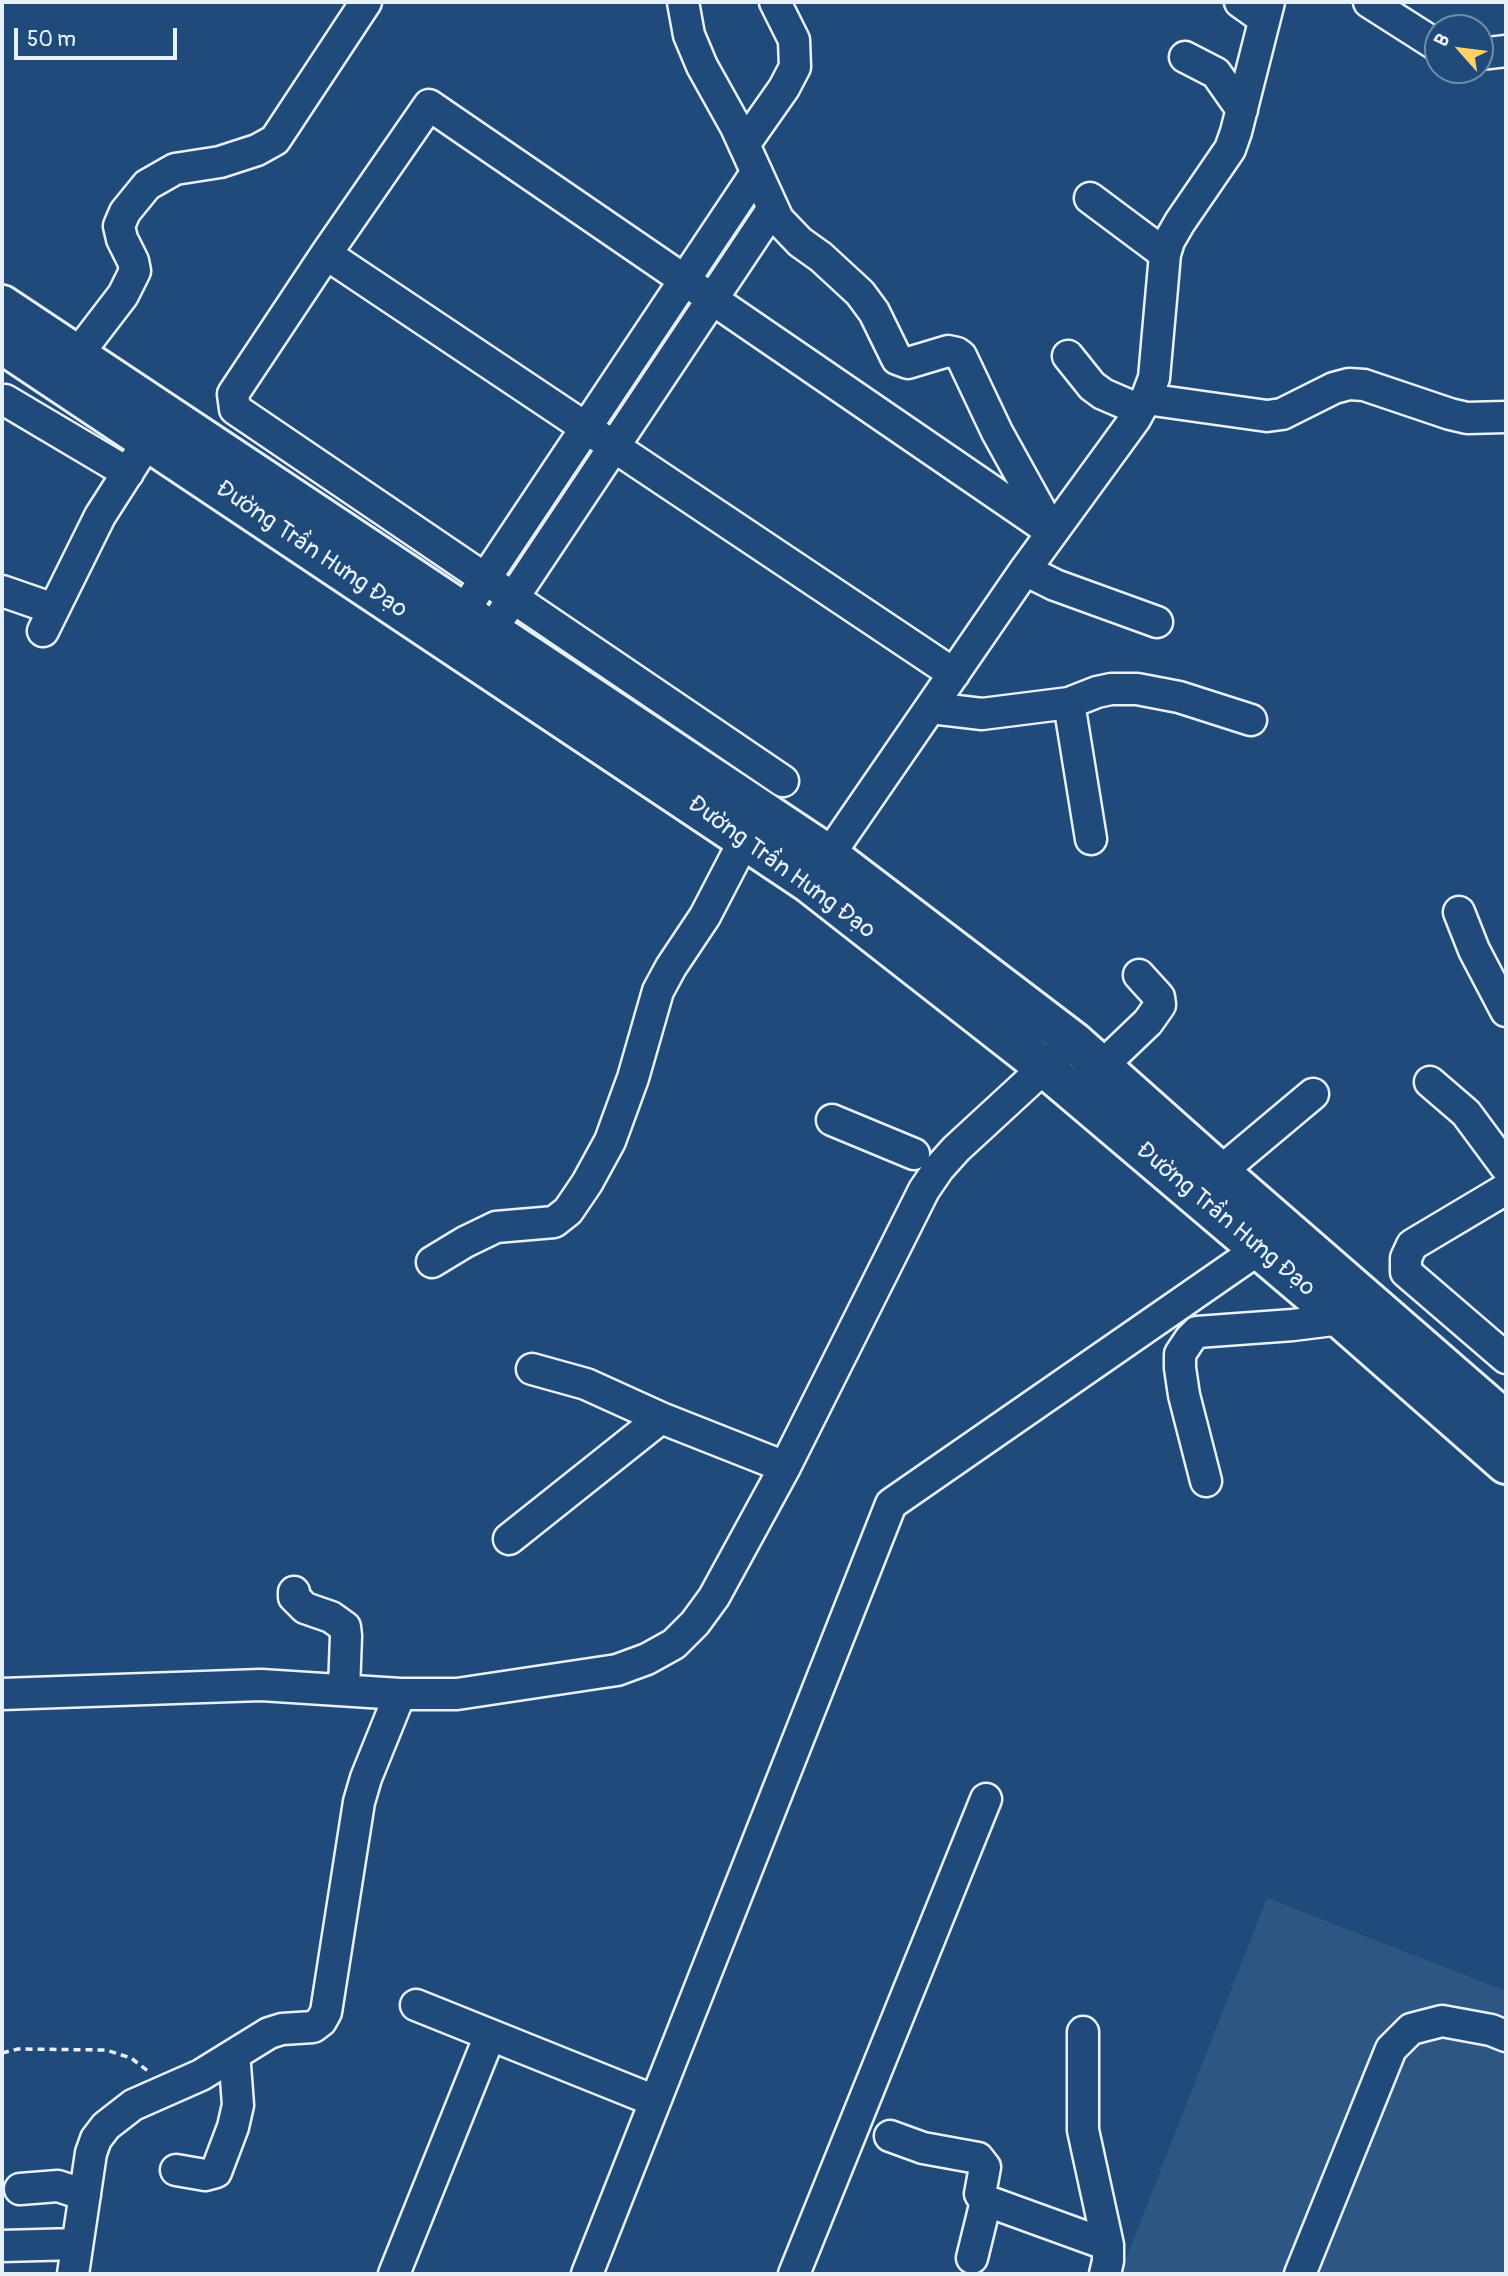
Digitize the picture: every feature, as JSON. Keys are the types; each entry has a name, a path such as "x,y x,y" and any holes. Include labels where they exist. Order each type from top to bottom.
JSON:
{"highway":[{"name":"Đường Trần Hưng Đạo","path":"2,305 68,368 138,457 745,839 809,883 1044,1068 1341,1319 1506,1464"},
{"name":"Đường Trần Hưng Đạo","path":"2,344 68,368 477,621 829,855 1073,1041 1506,1421"}],"street":[{"path":"68,368 123,295 135,271 119,226 125,212 139,194 175,169 220,162 257,150 275,140 366,2"},
{"path":"683,2 689,35 702,66 744,145 778,219 800,242 821,257 860,293 874,312 897,359 908,363 948,351 961,356 1052,532"},
{"path":"744,145 784,88 795,67 794,40 775,2"},
{"path":"1369,2 1424,37"},
{"path":"829,855 1143,405 1154,378 1165,254 1180,222 1230,149 1242,110 1258,7"},
{"path":"1185,57 1216,73 1242,110"},
{"path":"783,781 235,409 233,394 429,105 1052,532"},
{"path":"477,621 486,578 756,173"},
{"path":"1090,198 1165,254"},
{"path":"477,621 513,597 773,208"},
{"path":"326,254 954,674"},
{"path":"1068,356 1092,386 1103,394 1143,405 1267,416 1282,414 1334,388 1349,384 1364,385 1467,418 1506,417"},
{"path":"2,592 48,620 100,516 138,457 5,400"},
{"path":"1026,570 1055,585 1157,622"},
{"path":"930,708 982,714 1069,703 1097,692 1137,689 1179,697 1251,720"},
{"path":"1069,703 1091,839"},
{"path":"432,1262 496,1227 554,1222 568,1211 610,1141 633,1078 658,991 705,916 745,839"},
{"path":"1459,912 1474,950 1506,1011"},
{"path":"1101,1068 1148,1022 1160,1005 1159,997 1139,975"},
{"path":"2,1694 261,1685 400,1695 457,1693 617,1670 648,1659 674,1644 714,1597 785,1467 924,1190 926,1160 1044,1068 1073,1041"},
{"path":"1430,1082 1466,1113 1506,1167"},
{"path":"1220,1172 1313,1094"},
{"path":"832,1120 926,1160"},
{"path":"1506,1189 1412,1245 1406,1258 1406,1272 1506,1358"},
{"path":"587,2274 891,1504 1259,1250"},
{"path":"1206,1480 1184,1395 1180,1368 1180,1354 1190,1339 1197,1332 1341,1319"},
{"path":"532,1370 586,1384 661,1418 785,1467"},
{"path":"509,1539 661,1418"},
{"path":"294,1592 294,1597 305,1608 331,1616 345,1627 344,1690"},
{"path":"73,2274 91,2153 96,2138 106,2126 133,2105 201,2075 269,2034 282,2029 313,2027 321,2021 326,2012 359,1802 400,1695"},
{"path":"794,2274 986,1800"},
{"path":"416,2005 656,2101"},
{"path":"1300,2274 1391,2049 1411,2029 1442,2021 1491,2030 1506,2036"},
{"path":"1083,2032 1083,2130 1106,2260"},
{"path":"394,2274 490,2035"},
{"path":"176,2170 205,2175 216,2172 233,2127 238,2105 232,2056"},
{"path":"890,2136 923,2148 978,2158 985,2167 980,2194 986,2201 1106,2260"},
{"path":"20,2189 58,2186 85,2195"},
{"path":"972,2258 986,2201"},
{"path":"2,2246 78,2244"}],"path":[{"path":"2,2053 18,2049 106,2050 131,2058 166,2090"}],"shaded area":[{"path":"1267,1898 1506,1991 1506,2274 1120,2274"}]}
